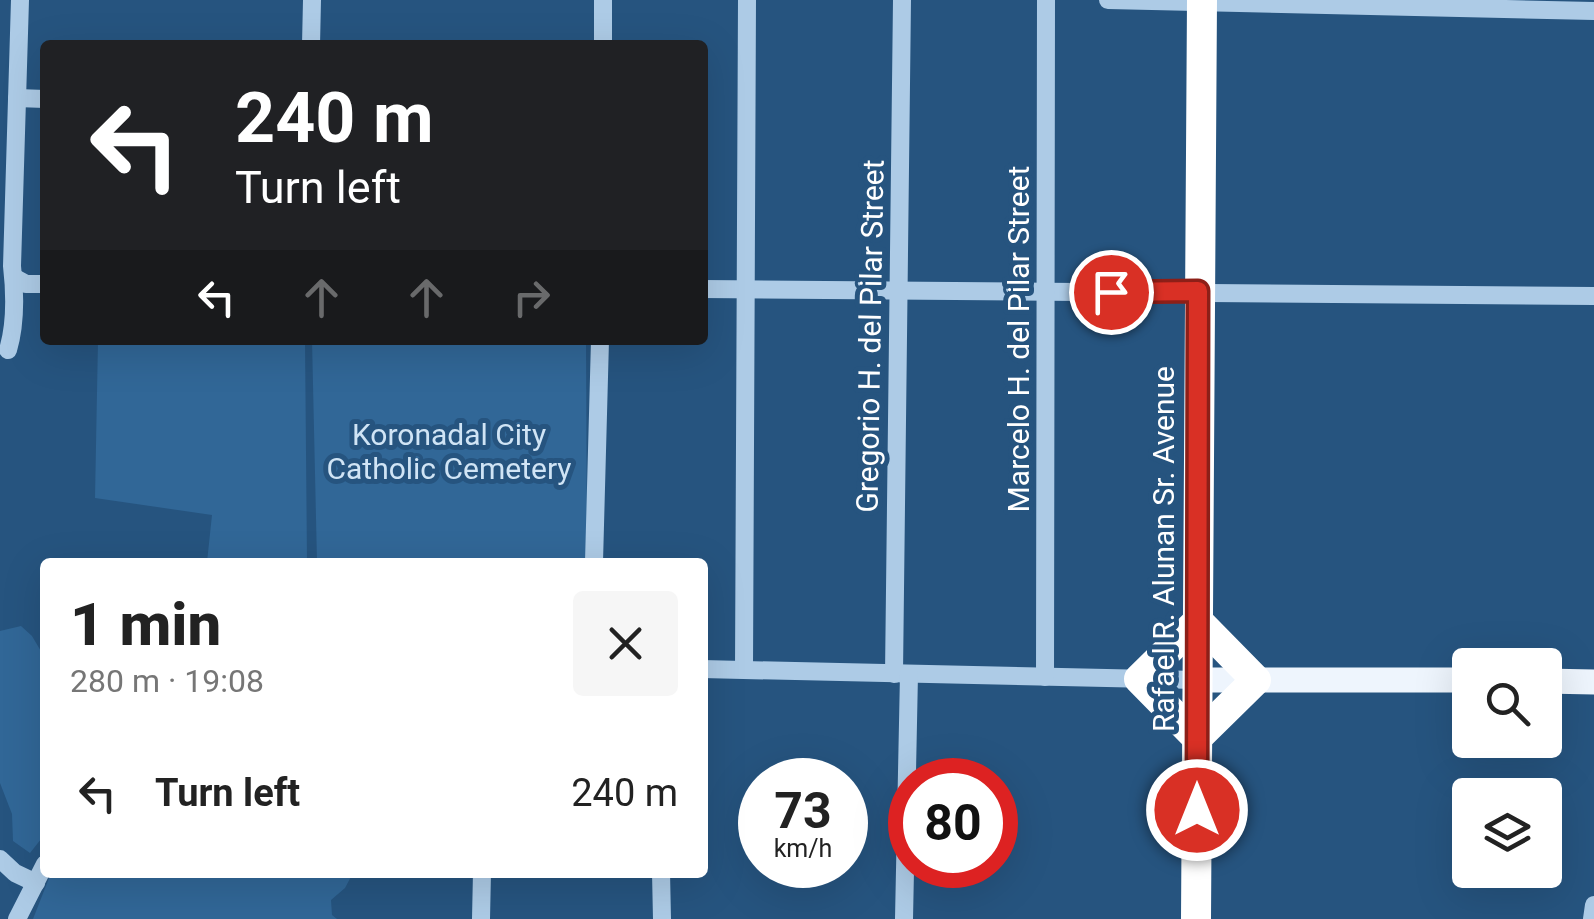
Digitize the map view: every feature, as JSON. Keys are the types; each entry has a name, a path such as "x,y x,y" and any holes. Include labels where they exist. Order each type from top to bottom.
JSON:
{"highway":[{"name":"Rafael R. Alunan Sr. Avenue","path":"1196,919 1202,1"},
{"path":"1198,621 1256,680 1197,738 1139,679 1198,621"}],"main road":[{"path":"1197,680 1452,680"},
{"path":"1562,681 1594,682"}],"street":[{"path":"8,350 15,278 12,266 17,98 9,74 20,0"},
{"path":"311,40 312,0"},
{"path":"603,0 603,40"},
{"path":"744,669 747,0"},
{"name":"Gregorio H. del Pilar Street","path":"902,0 898,290 904,919"},
{"name":"Marcelo H. del Pilar Street","path":"1045,677 1046,0"},
{"path":"1108,0 1594,11"},
{"path":"17,98 40,99"},
{"path":"15,278 26,284 40,284"},
{"path":"708,289 1594,296"},
{"path":"594,558 600,345"},
{"path":"708,669 1197,680"},
{"path":"0,860 15,874 36,883"},
{"path":"17,919 40,875"},
{"path":"482,878 482,919"},
{"path":"661,878 662,919"},
{"path":"1592,919 1594,905"}],"green space":[{"path":"98,345 305,345 307,558 207,558 212,515 95,498"},
{"name":"Koronadal City Catholic Cemetery","path":"312,345 586,345 587,558 317,558"},
{"path":"21,626 40,650 40,840 30,853 13,841 12,814 0,783 0,631"},
{"path":"49,878 350,878 331,900 332,915 337,919 33,919"}],"route":[{"path":"1111,292 1198,291 1197,810"}]}
